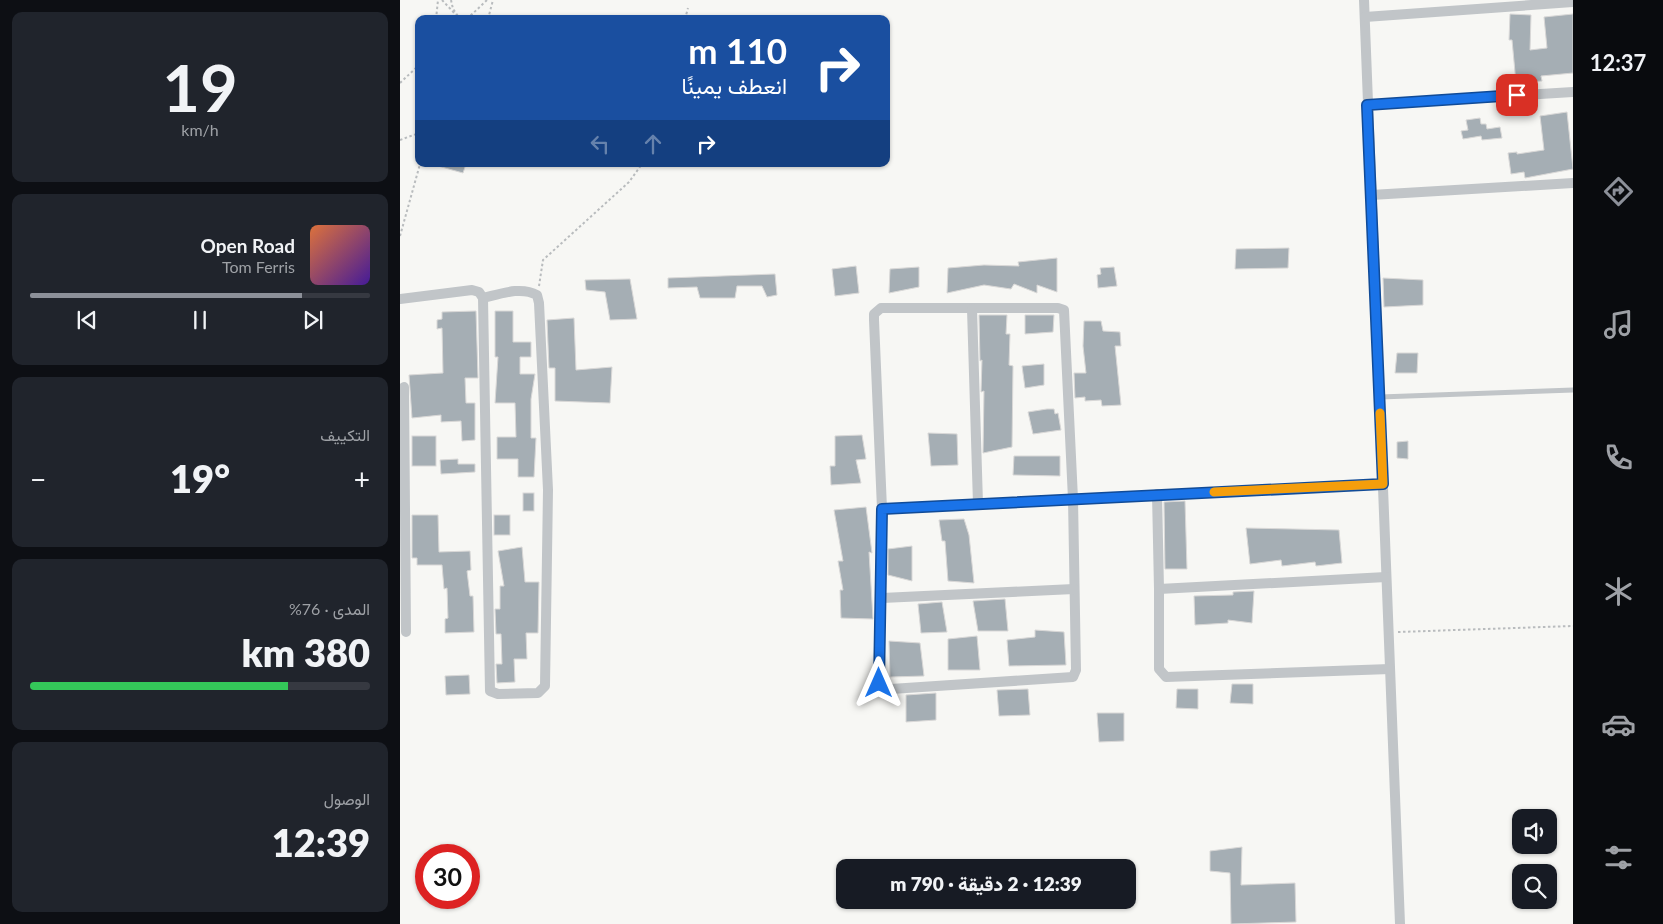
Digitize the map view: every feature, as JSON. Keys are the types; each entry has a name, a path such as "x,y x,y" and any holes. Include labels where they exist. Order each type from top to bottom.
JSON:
{"street":[{"path":"1364,0 1400,924"},
{"path":"1365,17 1573,2"},
{"path":"1367,105 1573,92"},
{"path":"1371,195 1573,183"},
{"path":"400,299 472,290 479,292 484,298 490,691 498,694 538,693 545,686 548,490 539,303 537,295 517,291 484,298"},
{"path":"881,308 972,309 1058,308 1064,310 1073,499 1076,670 1073,677 885,689 879,683 882,598 882,509 874,314 881,308"},
{"path":"972,309 978,504"},
{"path":"404,387 403,600 406,632"},
{"path":"882,509 1383,484"},
{"path":"1156,494 1159,669 1166,676 1390,669"},
{"path":"1159,589 1386,577"},
{"path":"882,598 1074,589"}],"lane":[{"path":"1380,398 1573,390"}],"path":[{"path":"436,15 438,0"},
{"path":"442,0 456,15"},
{"path":"451,0 458,15"},
{"path":"471,15 486,0"},
{"path":"489,15 493,0"},
{"path":"686,15 688,8"},
{"path":"400,83 415,69"},
{"path":"401,139 415,134"},
{"path":"400,236 419,167"},
{"path":"537,295 543,260 629,182 640,167"},
{"path":"1388,632 1573,626"}],"building":[{"path":"1510,14 1531,15 1530,50 1547,48 1544,17 1573,14 1573,73 1541,76 1542,81 1516,83 1512,40 1509,40"},
{"path":"1567,112 1573,169 1525,178 1524,172 1511,174 1508,153 1517,152 1517,154 1544,150 1540,116"},
{"path":"1480,118 1481,124 1486,124 1487,129 1500,127 1502,138 1482,140 1481,136 1463,139 1461,131 1468,130 1466,120"},
{"path":"442,167 465,167 463,173"},
{"path":"1289,248 1288,268 1235,269 1236,249"},
{"path":"1057,258 1057,292 1037,285 1037,293 1014,284 1011,289 984,285 947,293 948,268 984,265 1019,266 1018,262"},
{"path":"856,266 859,293 835,296 832,269"},
{"path":"919,267 919,287 889,293 890,269"},
{"path":"1114,267 1117,286 1098,288 1097,275 1101,274 1100,268"},
{"path":"775,274 777,295 767,297 762,286 737,286 735,298 700,298 697,287 668,288 668,278"},
{"path":"1383,278 1423,280 1423,305 1384,307"},
{"path":"630,279 637,319 610,320 605,292 586,290 585,280"},
{"path":"476,311 478,378 465,378 466,403 475,403 475,440 462,441 461,421 441,422 441,415 412,418 409,375 443,373 442,328 437,329 437,320 442,319 442,312"},
{"path":"495,311 513,311 513,342 531,342 531,357 520,357 520,374 535,374 531,399 531,438 536,438 534,477 518,477 518,459 497,459 497,437 516,437 515,403 495,403 498,357 495,357"},
{"path":"979,315 1007,315 1006,334 1010,334 1009,365 1013,366 1012,447 983,453 984,391 981,392 982,360 980,361"},
{"path":"1025,315 1054,315 1053,332 1025,334"},
{"path":"574,318 576,370 612,367 610,403 555,401 555,368 549,368 547,320"},
{"path":"1084,321 1101,321 1103,331 1120,332 1121,346 1115,346 1121,405 1102,406 1101,400 1085,401 1085,397 1075,398 1074,373 1086,373 1083,346"},
{"path":"1397,353 1418,353 1417,373 1395,373"},
{"path":"1044,364 1044,385 1025,388 1022,366"},
{"path":"1054,409 1055,414 1058,413 1061,430 1033,434 1028,412"},
{"path":"928,433 957,434 958,465 931,466"},
{"path":"862,435 866,459 856,460 861,483 831,485 830,466 835,466 835,436"},
{"path":"412,436 436,436 436,466 412,466"},
{"path":"1408,441 1408,459 1397,458 1397,442"},
{"path":"1014,456 1060,456 1060,476 1013,475"},
{"path":"458,459 458,464 475,464 475,472 441,474 440,460"},
{"path":"523,493 534,493 534,511 523,511"},
{"path":"1185,501 1187,569 1165,569 1164,502"},
{"path":"866,507 872,553 869,552 873,619 841,618 840,590 843,590 838,561 843,561 834,510"},
{"path":"412,515 438,515 439,552 470,551 471,570 467,571 470,596 473,596 474,632 445,633 445,619 448,618 447,588 444,589 442,565 417,565 417,558 412,558"},
{"path":"494,515 510,515 510,535 494,535"},
{"path":"964,519 969,535 974,583 948,581 945,541 942,541 939,520"},
{"path":"1246,528 1339,530 1342,563 1316,566 1315,562 1282,566 1281,560 1250,564"},
{"path":"912,546 912,581 888,575 888,549"},
{"path":"522,547 525,582 539,582 538,633 526,633 527,659 514,659 515,682 497,683 496,664 502,664 501,634 496,634 495,609 500,609 500,586 504,586 498,551"},
{"path":"1254,591 1252,623 1228,620 1228,623 1195,625 1194,596 1233,595 1233,592"},
{"path":"1005,599 1008,631 978,631 973,601"},
{"path":"942,602 947,632 921,633 918,604"},
{"path":"1035,630 1064,632 1066,665 1009,666 1007,640 1035,637"},
{"path":"977,636 980,670 948,670 948,639"},
{"path":"889,641 920,643 924,676 890,677"},
{"path":"469,675 470,694 446,695 445,676"},
{"path":"1232,684 1253,684 1253,704 1230,703"},
{"path":"1028,689 1030,715 999,716 997,690"},
{"path":"1177,689 1198,689 1198,709 1176,708"},
{"path":"936,693 936,720 906,722 906,695"},
{"path":"1097,713 1124,713 1124,741 1099,742"},
{"path":"1242,847 1241,885 1295,883 1296,922 1231,924 1230,873 1210,871 1210,851"}],"slow traffic":[{"path":"1214,492 1383,484 1380,413"}],"route":[{"path":"879,683 882,598 882,509 1383,484 1367,105 1517,95"}]}
